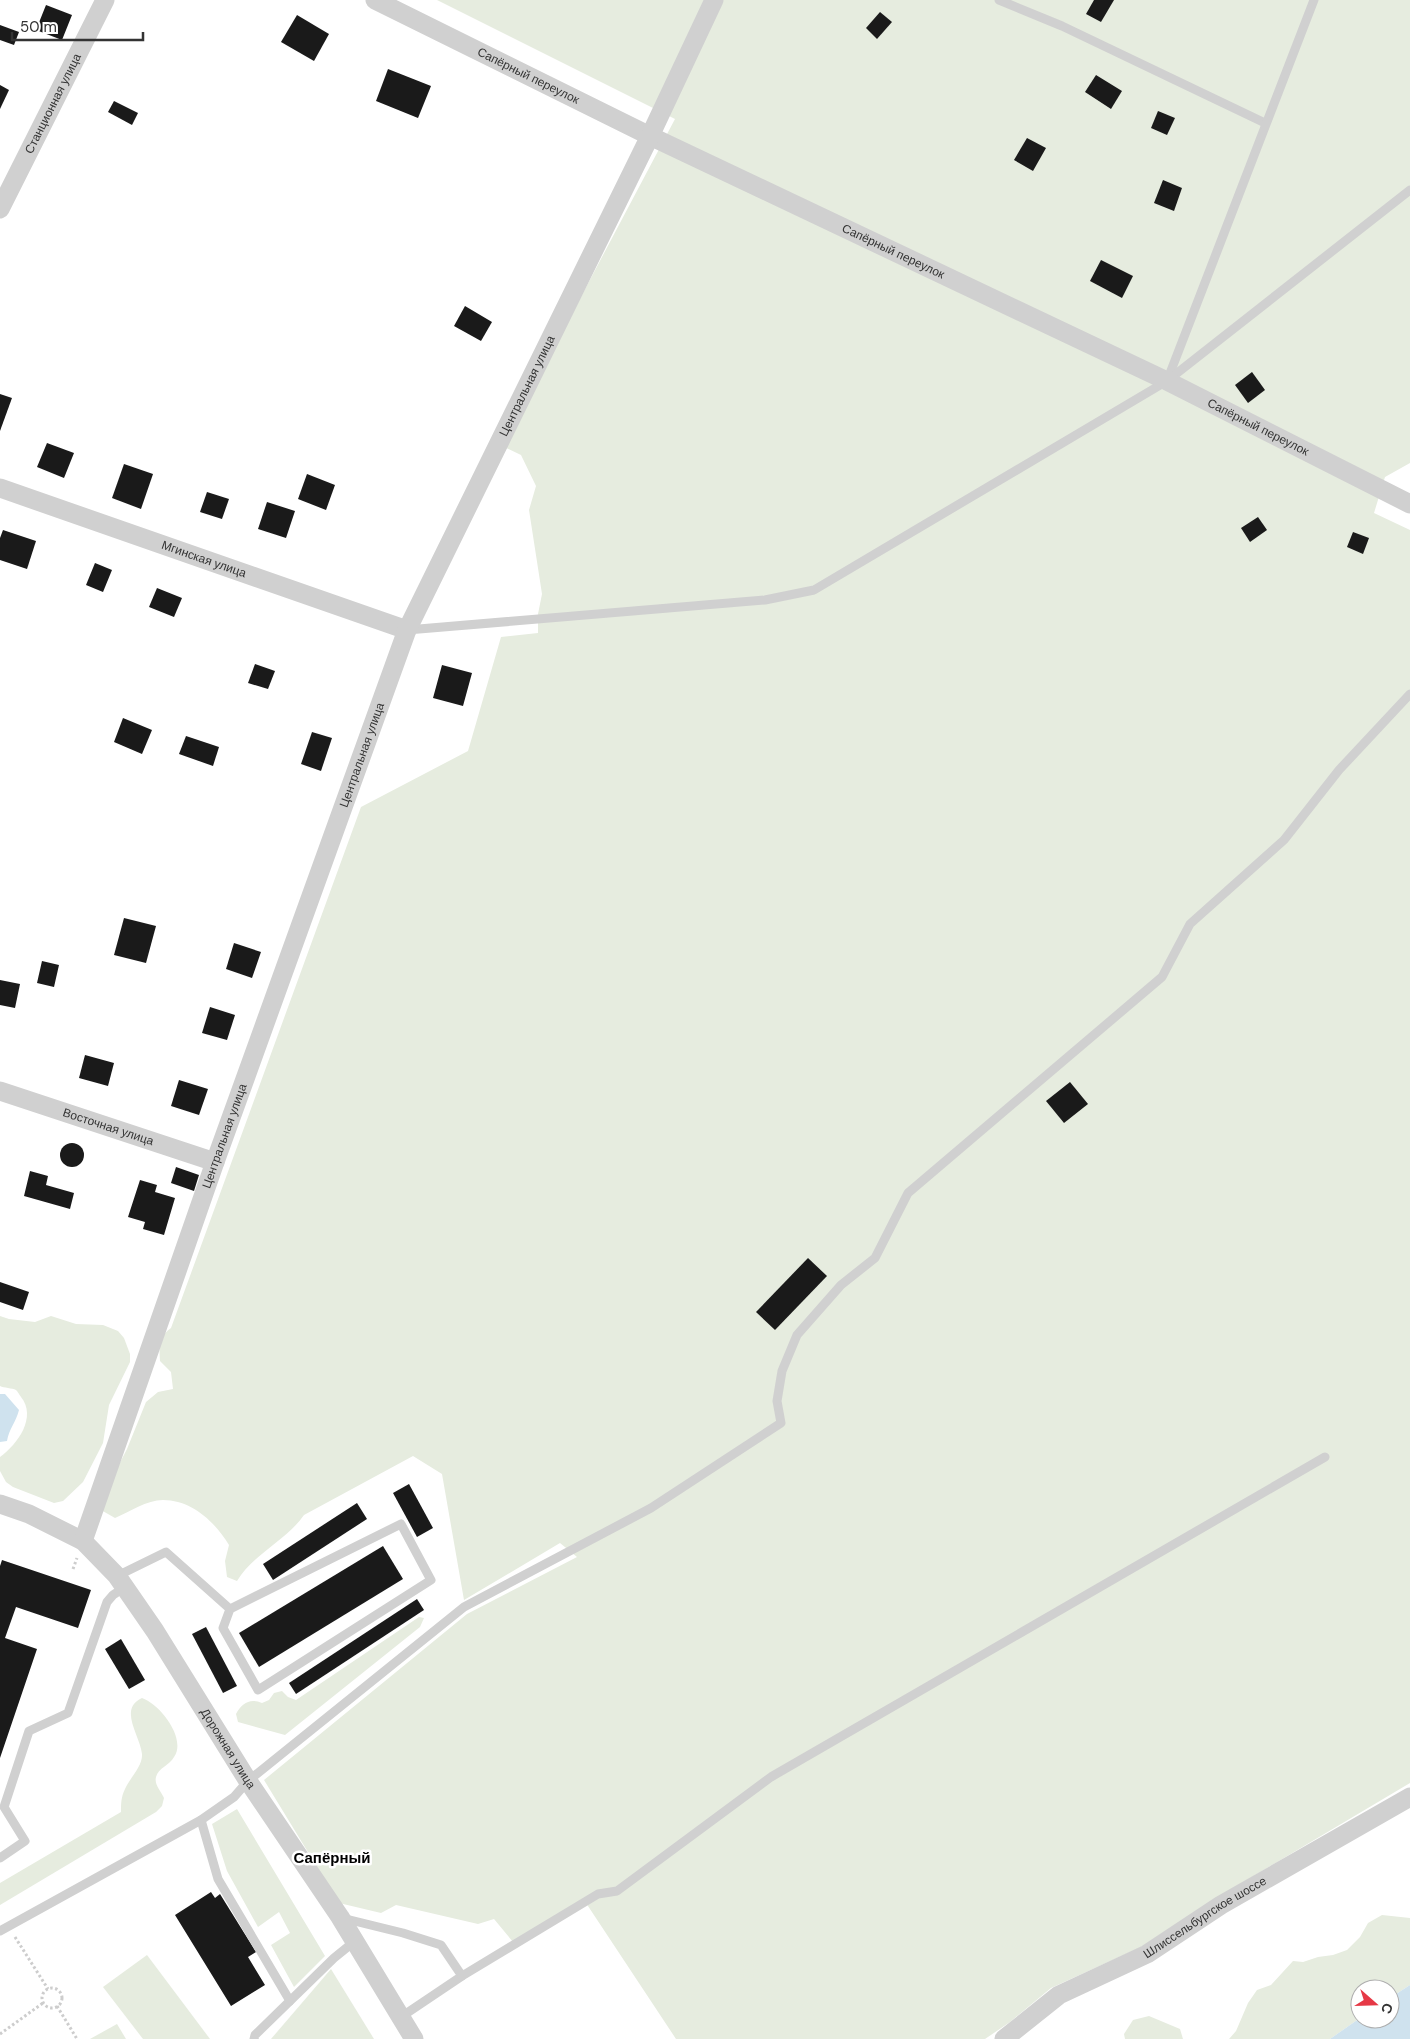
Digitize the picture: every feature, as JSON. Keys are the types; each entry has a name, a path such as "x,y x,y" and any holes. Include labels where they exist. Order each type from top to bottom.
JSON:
{"street":[{"name":"Станционная улица","path":"0,209 105,0"},
{"name":"Сапёрный переулок","path":"375,0 650,136 1167,381 1410,504"},
{"name":"Центральная улица","path":"82,1541 215,1162 407,630 650,136 714,0"},
{"name":"Мгинская улица","path":"0,488 407,630"},
{"name":"Восточная улица","path":"0,1091 215,1162"},
{"name":"Дорожная улица","path":"0,1504 29,1514 82,1541 121,1581 155,1630 248,1781 340,1917 414,2039"},
{"name":"Шлиссельбургское шоссе","path":"1004,2039 1059,1995 1147,1954 1221,1906 1410,1797"}],"lane":[{"path":"999,0 1062,26 1265,123"},
{"path":"1167,381 1314,0"},
{"path":"407,630 765,600 814,590 1167,381 1410,190"},
{"path":"0,1931 201,1820 234,1797 248,1781 464,1607 651,1508 781,1423 777,1401 782,1371 797,1335 842,1285 875,1258 908,1193 1162,977 1190,924 1284,840 1340,770 1410,694"},
{"path":"401,2017 462,1976 598,1894 617,1891 771,1777 1325,1457"},
{"path":"401,1524 431,1580 258,1690 223,1628 230,1609 401,1524"},
{"path":"0,1858 25,1840 4,1807 29,1731 68,1713 107,1602 121,1581 166,1552 230,1609"},
{"path":"201,1820 218,1879 290,2002"},
{"path":"340,1917 441,1945 462,1976"},
{"path":"254,2039 255,2035 334,1958 355,1941"}],"path":[{"path":"9,1926 48,1989"},
{"path":"48,1989 60,1992 62,1998 58,2006 48,2007 44,2003 42,1996 48,1989"},
{"path":"0,2034 44,2003"},
{"path":"58,2006 77,2039"}],"shaded area":[{"path":"437,0 1410,0 1410,463 1385,477 1374,513 1410,530 1410,1783 1218,1897 1141,1947 1051,1988 1010,2022 985,2039 676,2039 584,1900 513,1942 494,1919 478,1924 396,1905 381,1913 339,1903 264,1780 467,1614 577,1557 560,1543 464,1600 442,1474 413,1456 304,1515 297,1524 260,1555 237,1581 227,1577 225,1561 229,1545 217,1528 193,1508 174,1501 163,1500 144,1504 115,1518 101,1510 111,1480 127,1449 146,1402 158,1392 173,1389 171,1372 160,1361 162,1339 171,1328 361,807 468,751 501,637 538,633 538,614 542,594 529,510 536,486 521,455 502,446 675,119"},
{"path":"0,1316 35,1322 51,1316 76,1324 103,1325 118,1331 124,1338 130,1354 130,1362 109,1405 103,1443 83,1482 63,1501 54,1503 13,1487 6,1482 0,1471 0,1457 19,1438 27,1413 25,1405 16,1390 0,1386"},
{"path":"419,1617 424,1618 420,1627 285,1735 238,1722 236,1714 247,1702 262,1703 269,1700 274,1693 282,1691 288,1697 296,1700"},
{"path":"142,1698 156,1707 170,1723 177,1741 177,1750 174,1757 159,1771 156,1777 157,1785 164,1798 162,1806 156,1812 0,1905 0,1883 121,1812 121,1800 124,1792 142,1759 131,1716 135,1703"},
{"path":"237,1809 325,1956 294,1987 271,1945 290,1933 279,1912 258,1927 227,1871 212,1824"},
{"path":"1382,1915 1410,1918 1410,1985 1400,1992 1400,1979 1350,1979 1350,2025 1330,2039 1229,2039 1236,2031 1248,2003 1257,1990 1271,1985 1293,1961 1303,1962 1347,1950 1360,1937 1368,1923"},
{"path":"147,1955 210,2039 143,2039 103,1987"},
{"path":"331,1969 374,2039 271,2039"},
{"path":"1149,2016 1180,2029 1183,2039 1125,2039 1124,2034 1133,2020"},
{"path":"117,2024 126,2039 90,2039"}],"water":[{"path":"0,1394 5,1394 19,1410 7,1441 0,1442"},
{"path":"1410,1985 1410,2039 1330,2039 1350,2025 1350,2029 1400,2029 1400,1992"}],"building":[{"path":"1094,0 1114,0 1101,22 1086,14"},
{"path":"46,5 72,15 62,40 36,30"},
{"path":"880,12 892,22 877,39 866,28"},
{"path":"297,15 329,34 314,61 281,42"},
{"path":"0,25 19,32 14,45 0,40"},
{"path":"388,69 431,86 418,118 376,101"},
{"path":"1096,75 1122,91 1111,109 1085,92"},
{"path":"0,85 9,90 0,109"},
{"path":"114,101 138,113 132,125 108,112"},
{"path":"1158,111 1175,118 1167,135 1151,128"},
{"path":"1027,138 1046,148 1033,171 1014,160"},
{"path":"1163,180 1182,188 1174,211 1154,203"},
{"path":"1101,260 1133,276 1122,298 1090,281"},
{"path":"465,306 492,322 481,341 454,326"},
{"path":"1252,372 1265,390 1248,403 1235,385"},
{"path":"0,394 12,398 0,431"},
{"path":"47,443 74,453 64,478 37,467"},
{"path":"124,464 153,474 141,509 112,498"},
{"path":"307,474 335,485 326,510 298,499"},
{"path":"207,492 229,499 222,519 200,512"},
{"path":"267,502 295,511 286,538 258,529"},
{"path":"1258,517 1267,530 1250,542 1241,528"},
{"path":"3,530 36,541 27,569 0,560 0,538"},
{"path":"1353,532 1369,538 1363,554 1347,547"},
{"path":"95,563 112,570 103,592 86,585"},
{"path":"157,588 182,598 174,617 149,607"},
{"path":"255,664 275,671 268,689 248,683"},
{"path":"442,665 472,673 463,706 433,698"},
{"path":"123,718 152,730 142,754 114,742"},
{"path":"312,732 332,738 321,771 301,764"},
{"path":"186,736 219,747 213,766 179,754"},
{"path":"124,918 156,926 146,963 114,955"},
{"path":"234,943 261,952 252,978 226,969"},
{"path":"42,961 59,965 54,987 37,983"},
{"path":"0,980 20,984 15,1008 0,1005"},
{"path":"210,1007 235,1015 227,1040 202,1033"},
{"path":"85,1055 114,1063 108,1086 79,1078"},
{"path":"179,1080 208,1089 199,1115 171,1106"},
{"path":"1070,1082 1088,1104 1064,1123 1046,1101"},
{"path":"72,1143 80,1147 84,1155 80,1163 72,1167 64,1163 60,1155 64,1147"},
{"path":"176,1167 199,1175 194,1191 171,1183"},
{"path":"30,1171 48,1176 46,1185 74,1193 70,1209 24,1196"},
{"path":"140,1180 157,1185 155,1192 175,1198 164,1235 143,1229 145,1222 128,1217"},
{"path":"808,1258 827,1276 775,1330 756,1312"},
{"path":"0,1282 29,1292 23,1310 0,1302"},
{"path":"409,1484 433,1528 417,1537 393,1493"},
{"path":"357,1503 367,1519 273,1580 263,1564"},
{"path":"383,1546 403,1579 259,1667 239,1633"},
{"path":"2,1560 91,1590 78,1628 16,1607 5,1638 37,1649 0,1758 0,1566"},
{"path":"417,1599 424,1610 296,1694 289,1683"},
{"path":"206,1627 237,1686 223,1693 192,1634"},
{"path":"121,1639 145,1680 129,1689 105,1649"},
{"path":"211,1892 215,1898 220,1894 256,1952 248,1957 265,1985 231,2006 175,1915"}],"district":[{"name":"Сапёрный","path":"332,1858"}]}
